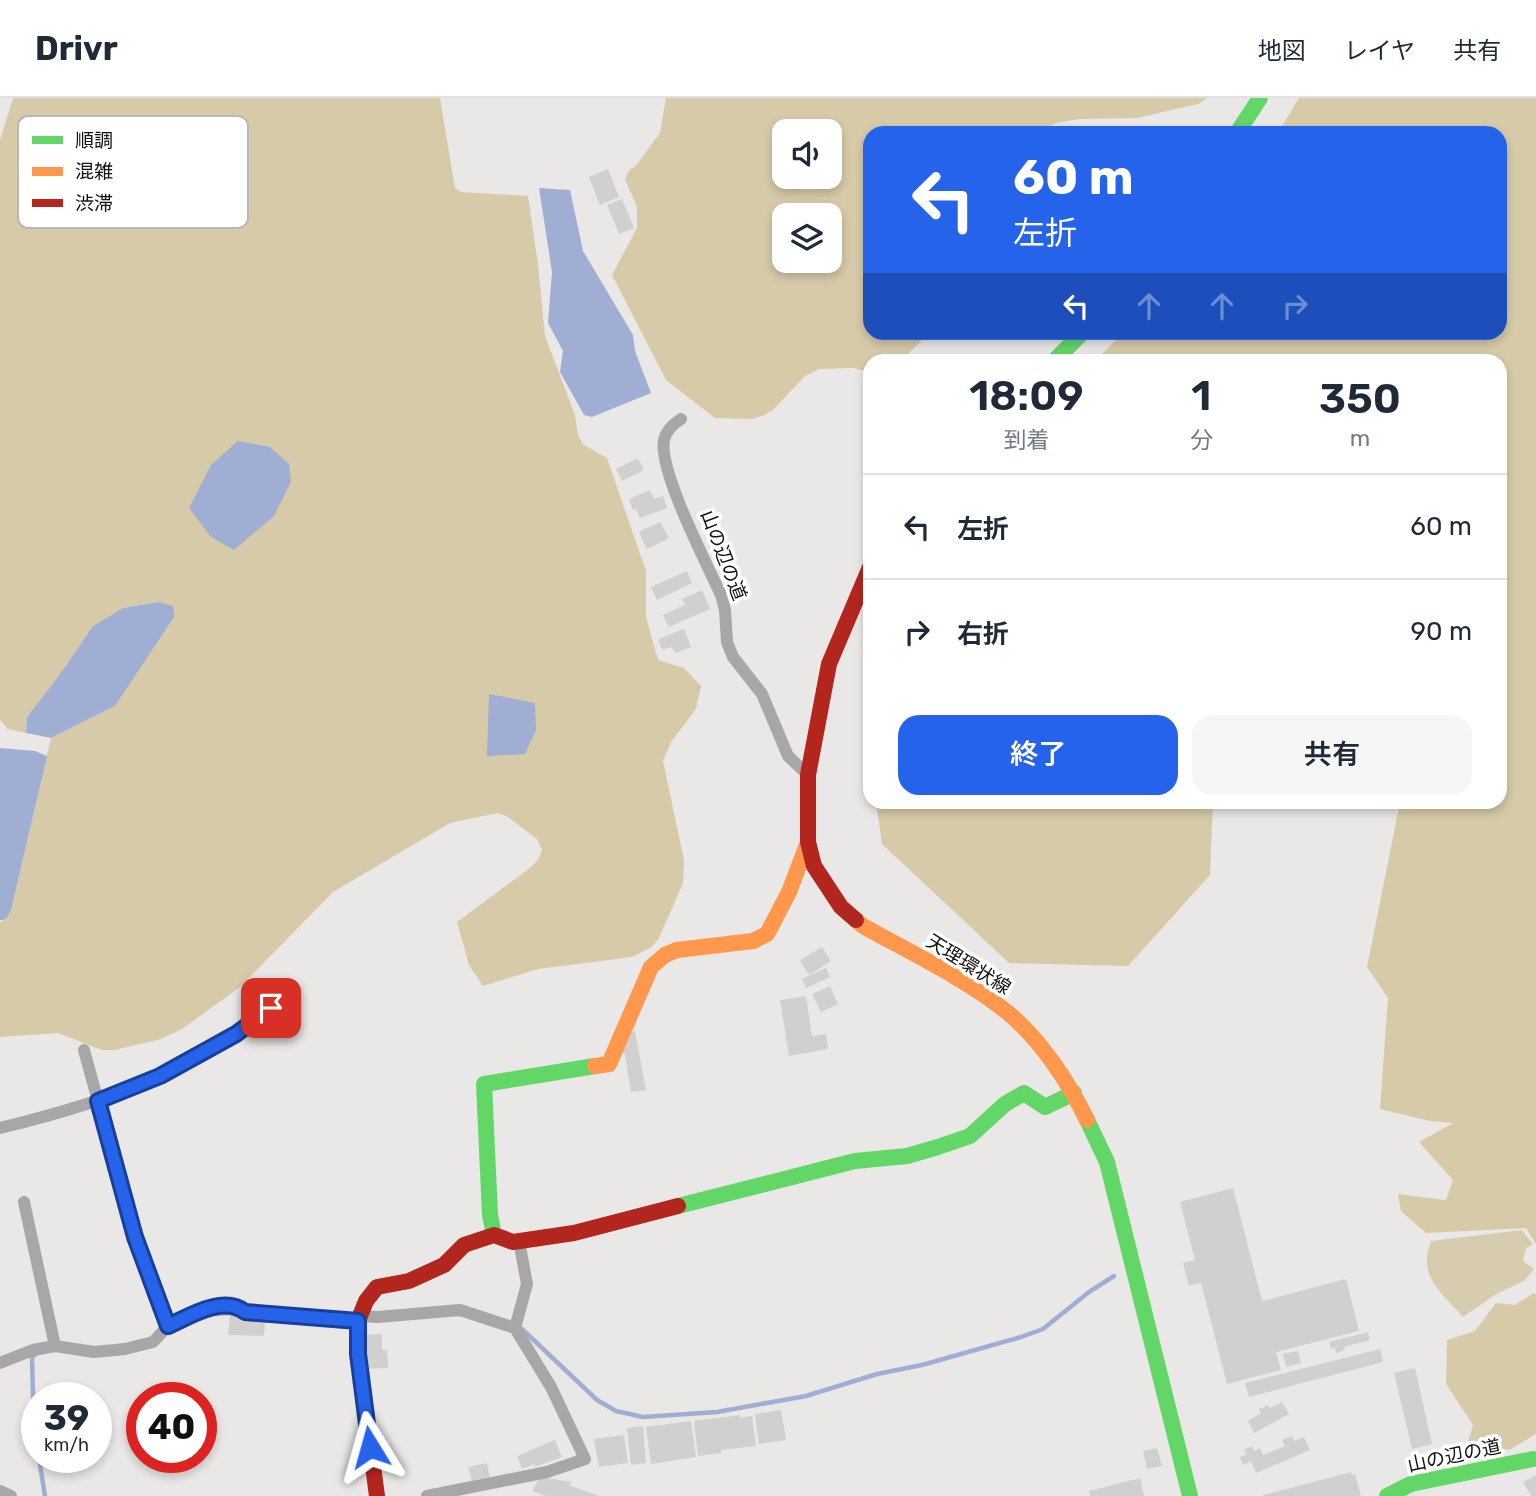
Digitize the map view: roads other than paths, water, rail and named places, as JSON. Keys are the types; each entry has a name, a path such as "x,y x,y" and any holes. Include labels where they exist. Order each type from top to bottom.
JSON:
{"street":[{"path":"1242,126 1260,98"},
{"path":"1061,354 1075,340"},
{"name":"山の辺の道","path":"681,419 672,426 664,439 668,476 721,595 727,642 733,657 762,694 788,756 808,775"},
{"name":"天理環状線","path":"863,584 829,664 808,775 808,842 814,866 827,890 841,907 863,926 981,993 1009,1014 1036,1042 1074,1093 1107,1162 1190,1496"},
{"path":"494,1235 490,1215 484,1084 610,1064 651,967 665,955 677,950 753,941 767,934 789,892 808,842"},
{"path":"0,1128 98,1101 160,1076 236,1034 289,995"},
{"path":"84,1050 135,1237 168,1326"},
{"path":"377,1496 358,1354 359,1319 366,1301 377,1287 409,1281 444,1265 464,1245 494,1235 513,1242 574,1233 855,1161 907,1156 970,1136 1004,1104 1024,1093 1045,1107 1074,1093"},
{"path":"24,1202 55,1346"},
{"path":"515,1328 527,1284 519,1241"},
{"path":"0,1363 33,1350 55,1346 94,1352 125,1349 153,1342 168,1326 225,1305 238,1307 245,1312 359,1319 460,1310 515,1328 551,1387 585,1459 547,1472 427,1496"},
{"name":"山の辺の道","path":"1387,1496 1411,1484 1535,1459"},
{"path":"0,1491 11,1496"}],"water":[{"path":"539,188 570,190 583,251 633,335 635,351 651,393 592,417 584,415 560,372 563,351 548,323 552,272"},
{"path":"238,441 270,447 289,464 291,482 274,516 234,550 211,537 189,508 211,465"},
{"path":"158,602 173,606 174,617 115,706 51,738 26,733 27,717 93,626 123,608"},
{"path":"489,694 535,703 536,730 525,754 487,756"},
{"path":"0,748 35,751 47,756 11,910 3,920 0,920"}],"waterway":[{"path":"522,1329 597,1400 616,1411 643,1417 717,1412 806,1396 877,1374 922,1365 1021,1337 1043,1329 1089,1292 1114,1276"},
{"path":"216,1314 228,1313"},
{"path":"33,1382 32,1357 36,1354"},
{"path":"41,1473 45,1496"}]}
